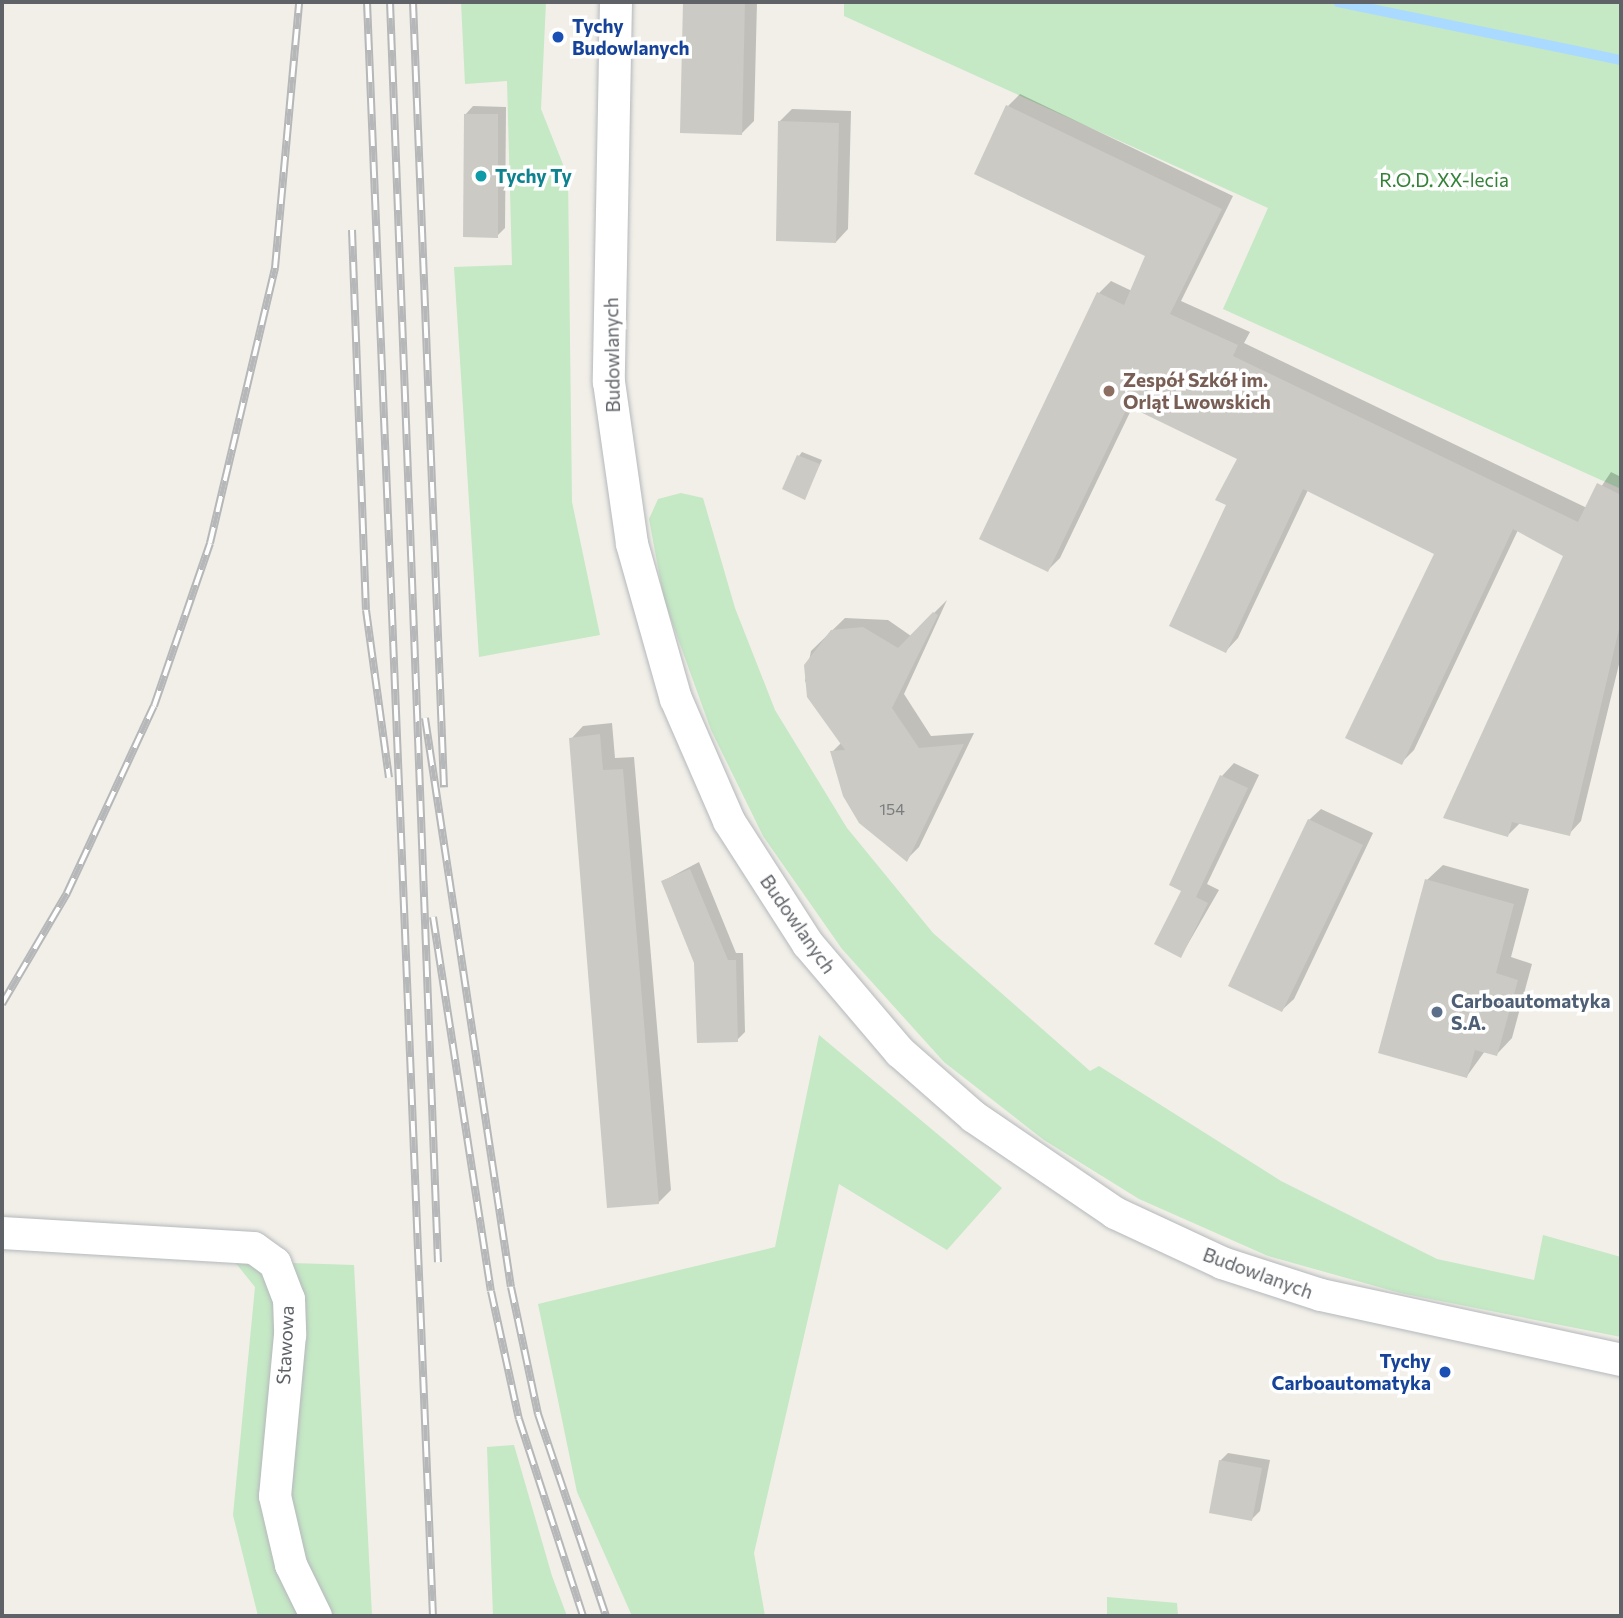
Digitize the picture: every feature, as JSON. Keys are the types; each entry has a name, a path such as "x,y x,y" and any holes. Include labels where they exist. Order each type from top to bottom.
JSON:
{"street":[{"name":"Budowlanych","path":"616,2 609,382 632,544 676,699 724,810 808,944 900,1052 974,1117 1115,1213 1222,1263 1321,1295 1621,1360"},
{"name":"Stawowa","path":"2,1233 254,1248 275,1263 289,1299 290,1335 275,1496 291,1565 316,1616"}],"green space":[{"path":"461,2 546,2 541,109 568,177 572,502 600,635 479,657 454,267 512,265 507,81 465,84"},
{"name":"R.O.D. XX-lecia","path":"844,2 1621,2 1621,489 1223,309 1268,208 844,16"},
{"path":"681,493 703,498 735,608 775,710 847,828 933,933 1090,1071 1099,1066 1281,1181 1437,1259 1534,1280 1543,1235 1621,1257 1621,1337 1400,1293 1268,1256 1139,1199 1044,1140 944,1062 842,949 763,836 711,730 664,600 649,519 658,499"},
{"path":"819,1035 1002,1188 947,1250 839,1184 754,1553 765,1616 632,1616 577,1492 538,1304 775,1247"},
{"path":"234,1261 354,1265 372,1616 258,1616 233,1515 255,1287"},
{"path":"514,1445 552,1576 567,1616 493,1616 487,1447"},
{"path":"1107,1597 1177,1603 1178,1616 1107,1616"}],"building":[{"path":"683,2 745,2 742,135 680,133"},
{"path":"1006,105 1222,209 1170,314 1238,345 1233,356 1578,522 1597,483 1621,495 1621,621 1570,836 1512,822 1508,837 1443,818 1563,556 1513,529 1402,765 1345,738 1434,554 1303,489 1226,653 1169,626 1226,505 1215,500 1237,459 1128,406 1048,572 979,539 1097,292 1124,305 1145,256 974,174"},
{"name":"Tychy Ty","path":"464,114 498,114 498,238 463,237"},
{"path":"778,121 839,123 836,243 776,241"},
{"path":"797,455 820,464 805,500 782,489"},
{"path":"933,612 938,615 892,708 919,748 964,744 907,862 859,823 843,796 830,751 845,750 807,697 804,665 831,630 863,627 898,648"},
{"path":"600,734 603,770 623,769 659,1204 607,1208 569,738"},
{"path":"1220,775 1248,788 1196,897 1208,903 1181,958 1154,944 1181,891 1169,885"},
{"path":"1308,819 1363,845 1282,1012 1228,986"},
{"path":"690,869 728,960 736,960 738,1042 697,1043 694,963 661,881"},
{"name":"Carboautomatyka S.A.","path":"1425,879 1514,904 1496,973 1518,980 1497,1056 1475,1050 1467,1078 1378,1053"},
{"path":"1219,1460 1262,1468 1252,1521 1209,1513"}],"waterway":[{"path":"1338,2 1621,60"}],"railway":[{"path":"2,1004 67,893 154,706 210,543 275,268 299,2"},
{"path":"367,2 433,1616"},
{"path":"390,2 438,1262"},
{"path":"413,2 444,787"},
{"path":"352,230 366,610 389,777"},
{"path":"425,718 511,1287 538,1414 606,1616"},
{"path":"433,917 491,1291 519,1419 583,1616"}],"place":[{"name":"Tychy Budowlanych","path":"558,37"},
{"name":"Tychy Ty","path":"481,176"},
{"name":"Zespół Szkół im. Orląt Lwowskich","path":"1109,391"},
{"name":"Carboautomatyka S.A.","path":"1437,1012"},
{"name":"Tychy Carboautomatyka","path":"1445,1372"}]}
